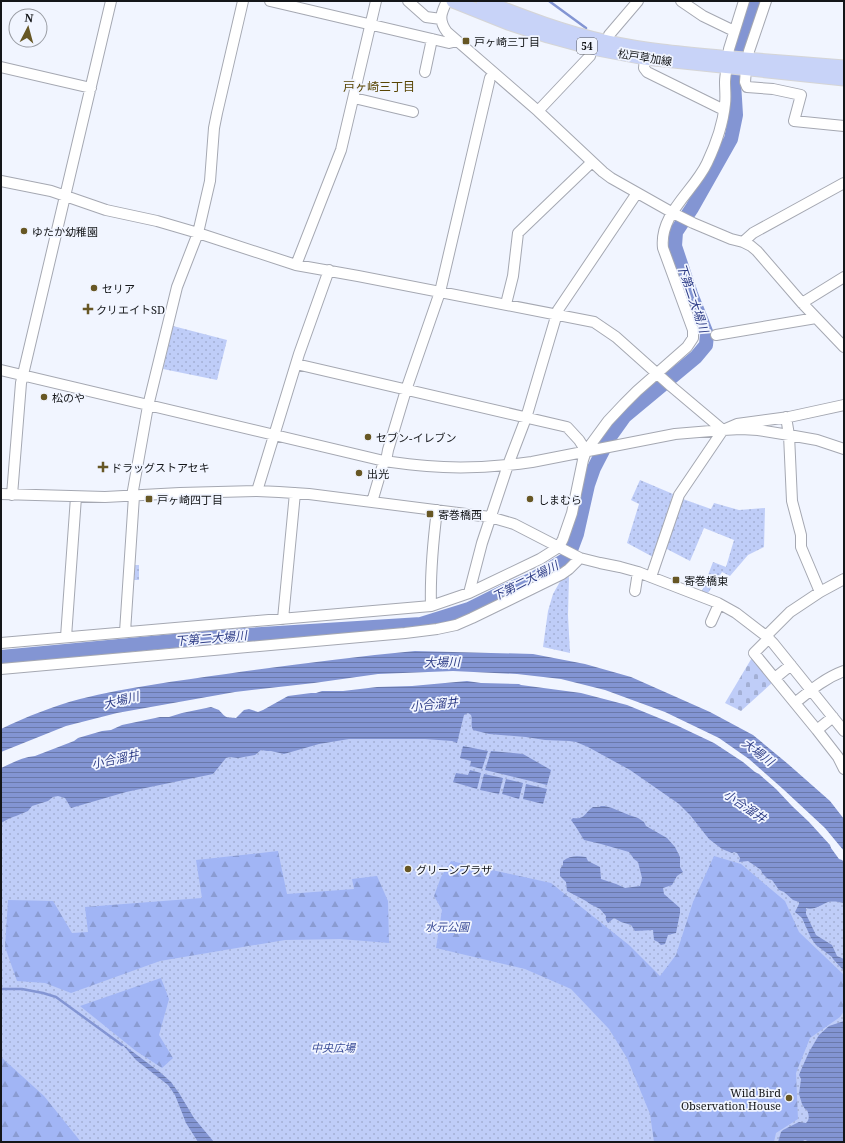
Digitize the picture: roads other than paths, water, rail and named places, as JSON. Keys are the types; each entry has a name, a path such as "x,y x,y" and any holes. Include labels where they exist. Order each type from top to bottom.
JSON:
{"main road":[{"name":"松戸草加線","path":"453,1 508,23 592,48 645,58 747,64 844,80"},
{"name":"松戸草加線","path":"483,1 543,24 607,42 727,62"},
{"name":"松戸草加線","path":"747,64 844,67"}],"street":[{"path":"12,495 21,383 111,1"},
{"path":"125,632 133,496 148,406 177,287 198,233 210,181 214,128 244,1"},
{"path":"270,1 449,43 458,41"},
{"path":"296,265 341,150 376,1"},
{"path":"408,1 426,17 441,18"},
{"path":"447,1 441,18 441,23 446,32 538,111 592,162 611,178 637,194 693,223 751,246 844,347"},
{"path":"607,42 609,35 638,1"},
{"path":"681,1 700,14 734,31"},
{"path":"1,643 431,606 469,593 561,548 572,513 586,451 608,421 637,391 659,375 691,343 693,338 693,330 663,248 664,237 668,219 707,163 721,127 726,102 725,81 729,49 744,1"},
{"path":"766,1 749,51 745,82 747,87 773,89 801,95 794,121 844,126"},
{"path":"425,72 432,39"},
{"path":"538,111 590,56 592,48"},
{"path":"645,58 644,68 647,72 724,110"},
{"path":"1,67 91,88"},
{"path":"372,502 406,390 440,292 490,78 494,73"},
{"path":"354,98 412,112"},
{"path":"506,304 513,276 518,233 592,162"},
{"path":"1,182 66,195 106,210 198,233 296,265 329,270 594,322 616,336 672,387 723,430"},
{"path":"743,242 753,233 844,183"},
{"path":"469,593 490,517 526,418 556,314 637,194"},
{"path":"257,492 296,364 329,270"},
{"path":"802,303 844,277"},
{"path":"716,335 816,318"},
{"path":"296,364 567,427 579,440 586,451"},
{"path":"1,370 385,461 427,466 451,468 508,465 532,462 675,434 741,429 758,430 817,440 844,449"},
{"path":"652,577 679,495 723,430 737,424 786,418 844,405"},
{"path":"786,418 789,435 791,494 801,536 801,547 820,592"},
{"path":"1,494 105,497 257,492 295,493 490,517 514,524 578,557 638,572 719,604 736,613 768,637 844,731"},
{"path":"282,619 295,493"},
{"path":"66,637 76,497"},
{"path":"431,606 430,584 436,510"},
{"path":"1,669 437,629 456,625 472,618 562,574 570,569 578,557"},
{"path":"635,591 638,572"},
{"path":"844,579 820,592 790,612 754,653 817,730 841,755 844,769"},
{"path":"711,622 719,604"},
{"path":"775,678 791,665"},
{"path":"795,703 832,676 844,671"},
{"path":"817,730 833,717"}],"water":[{"name":"大場川","path":"415,651 533,654 585,664 631,677 710,712 753,735 830,801 844,819 844,851 825,828 783,789 749,759 719,738 665,712 605,690 561,679 517,674 453,671 378,674 235,692 117,713 66,726 1,752 1,729 40,712 80,699 189,679 320,661"},
{"name":"小合溜井","path":"467,681 519,684 581,693 627,705 676,725 714,743 759,774 809,822 830,845 839,859 844,862 844,903 828,902 814,908 806,908 806,914 816,935 832,945 837,956 844,959 844,971 832,957 816,945 811,938 802,918 795,912 799,902 793,900 784,892 779,890 772,880 768,879 761,870 748,861 739,862 740,858 737,853 732,853 722,849 709,839 679,804 630,770 576,742 489,734 473,730 471,715 468,713 464,715 457,743 452,741 425,739 349,739 319,744 284,754 261,750 255,755 238,758 226,758 213,774 126,792 71,808 65,798 58,796 53,797 48,801 32,806 28,811 1,823 1,768 74,741 78,738 111,730 122,725 160,717 169,717 211,707 219,710 226,717 236,718 244,710 249,709 258,712 288,696 322,691 343,691 377,687 412,686"},
{"path":"463,746 488,751 482,769 470,766 471,761 460,758"},
{"path":"491,751 523,754 551,770 547,785 485,770"},
{"path":"470,770 481,773 477,789 453,782 456,773 468,775"},
{"path":"484,774 503,778 499,794 480,790"},
{"path":"506,779 523,783 519,799 502,794"},
{"path":"526,784 547,789 543,804 523,799"},
{"path":"601,806 612,808 638,818 644,822 646,826 667,838 675,847 680,857 680,867 683,872 677,876 672,885 663,888 664,894 680,908 676,933 668,935 665,944 661,945 654,940 653,930 635,931 631,925 614,918 608,923 606,916 600,909 567,891 566,882 560,876 560,869 563,865 563,861 571,857 586,857 588,861 600,867 601,879 625,888 640,886 642,878 638,862 629,852 584,840 571,820 573,818 582,817 593,807"},
{"path":"844,1021 844,1142 810,1142 805,1140 801,1142 778,1142 783,1130 799,1122 806,1123 808,1120 808,1112 802,1104 799,1094 801,1079 799,1075 809,1052 819,1035 829,1026"},
{"path":"121,1043 171,1082 194,1118 214,1142 198,1142 186,1123 175,1095 168,1085 136,1060"}],"waterway":[{"path":"549,1 586,28"},
{"name":"下第二大場川","path":"1,657 216,637 421,624 469,609 533,579 568,558 577,534 588,485 594,468 610,437 625,416 696,357 706,345 707,334 691,294 675,246 676,232 692,208 731,139 736,115 734,83 741,49 755,1"},
{"path":"1,989 22,989 56,997 122,1045"}],"place":[{"name":"戸ヶ崎三丁目","path":"466,41"},
{"name":"ゆたか幼稚園","path":"24,231"},
{"name":"セリア","path":"94,288"},
{"name":"クリエイトSD","path":"88,309"},
{"name":"松のや","path":"44,397"},
{"name":"セブン-イレブン","path":"368,437"},
{"name":"ドラッグストアセキ","path":"103,467"},
{"name":"出光","path":"359,473"},
{"name":"戸ヶ崎四丁目","path":"149,499"},
{"name":"しまむら","path":"530,499"},
{"name":"寄巻橋西","path":"430,514"},
{"name":"寄巻橋東","path":"676,580"},
{"name":"グリーンプラザ","path":"408,869"},
{"name":"Wild Bird Observation House","path":"789,1098"}],"district":[{"name":"戸ヶ崎三丁目","path":"379,86"}],"park label":[{"name":"水元公園","path":"447,926"},
{"name":"中央広場","path":"333,1047"}]}
